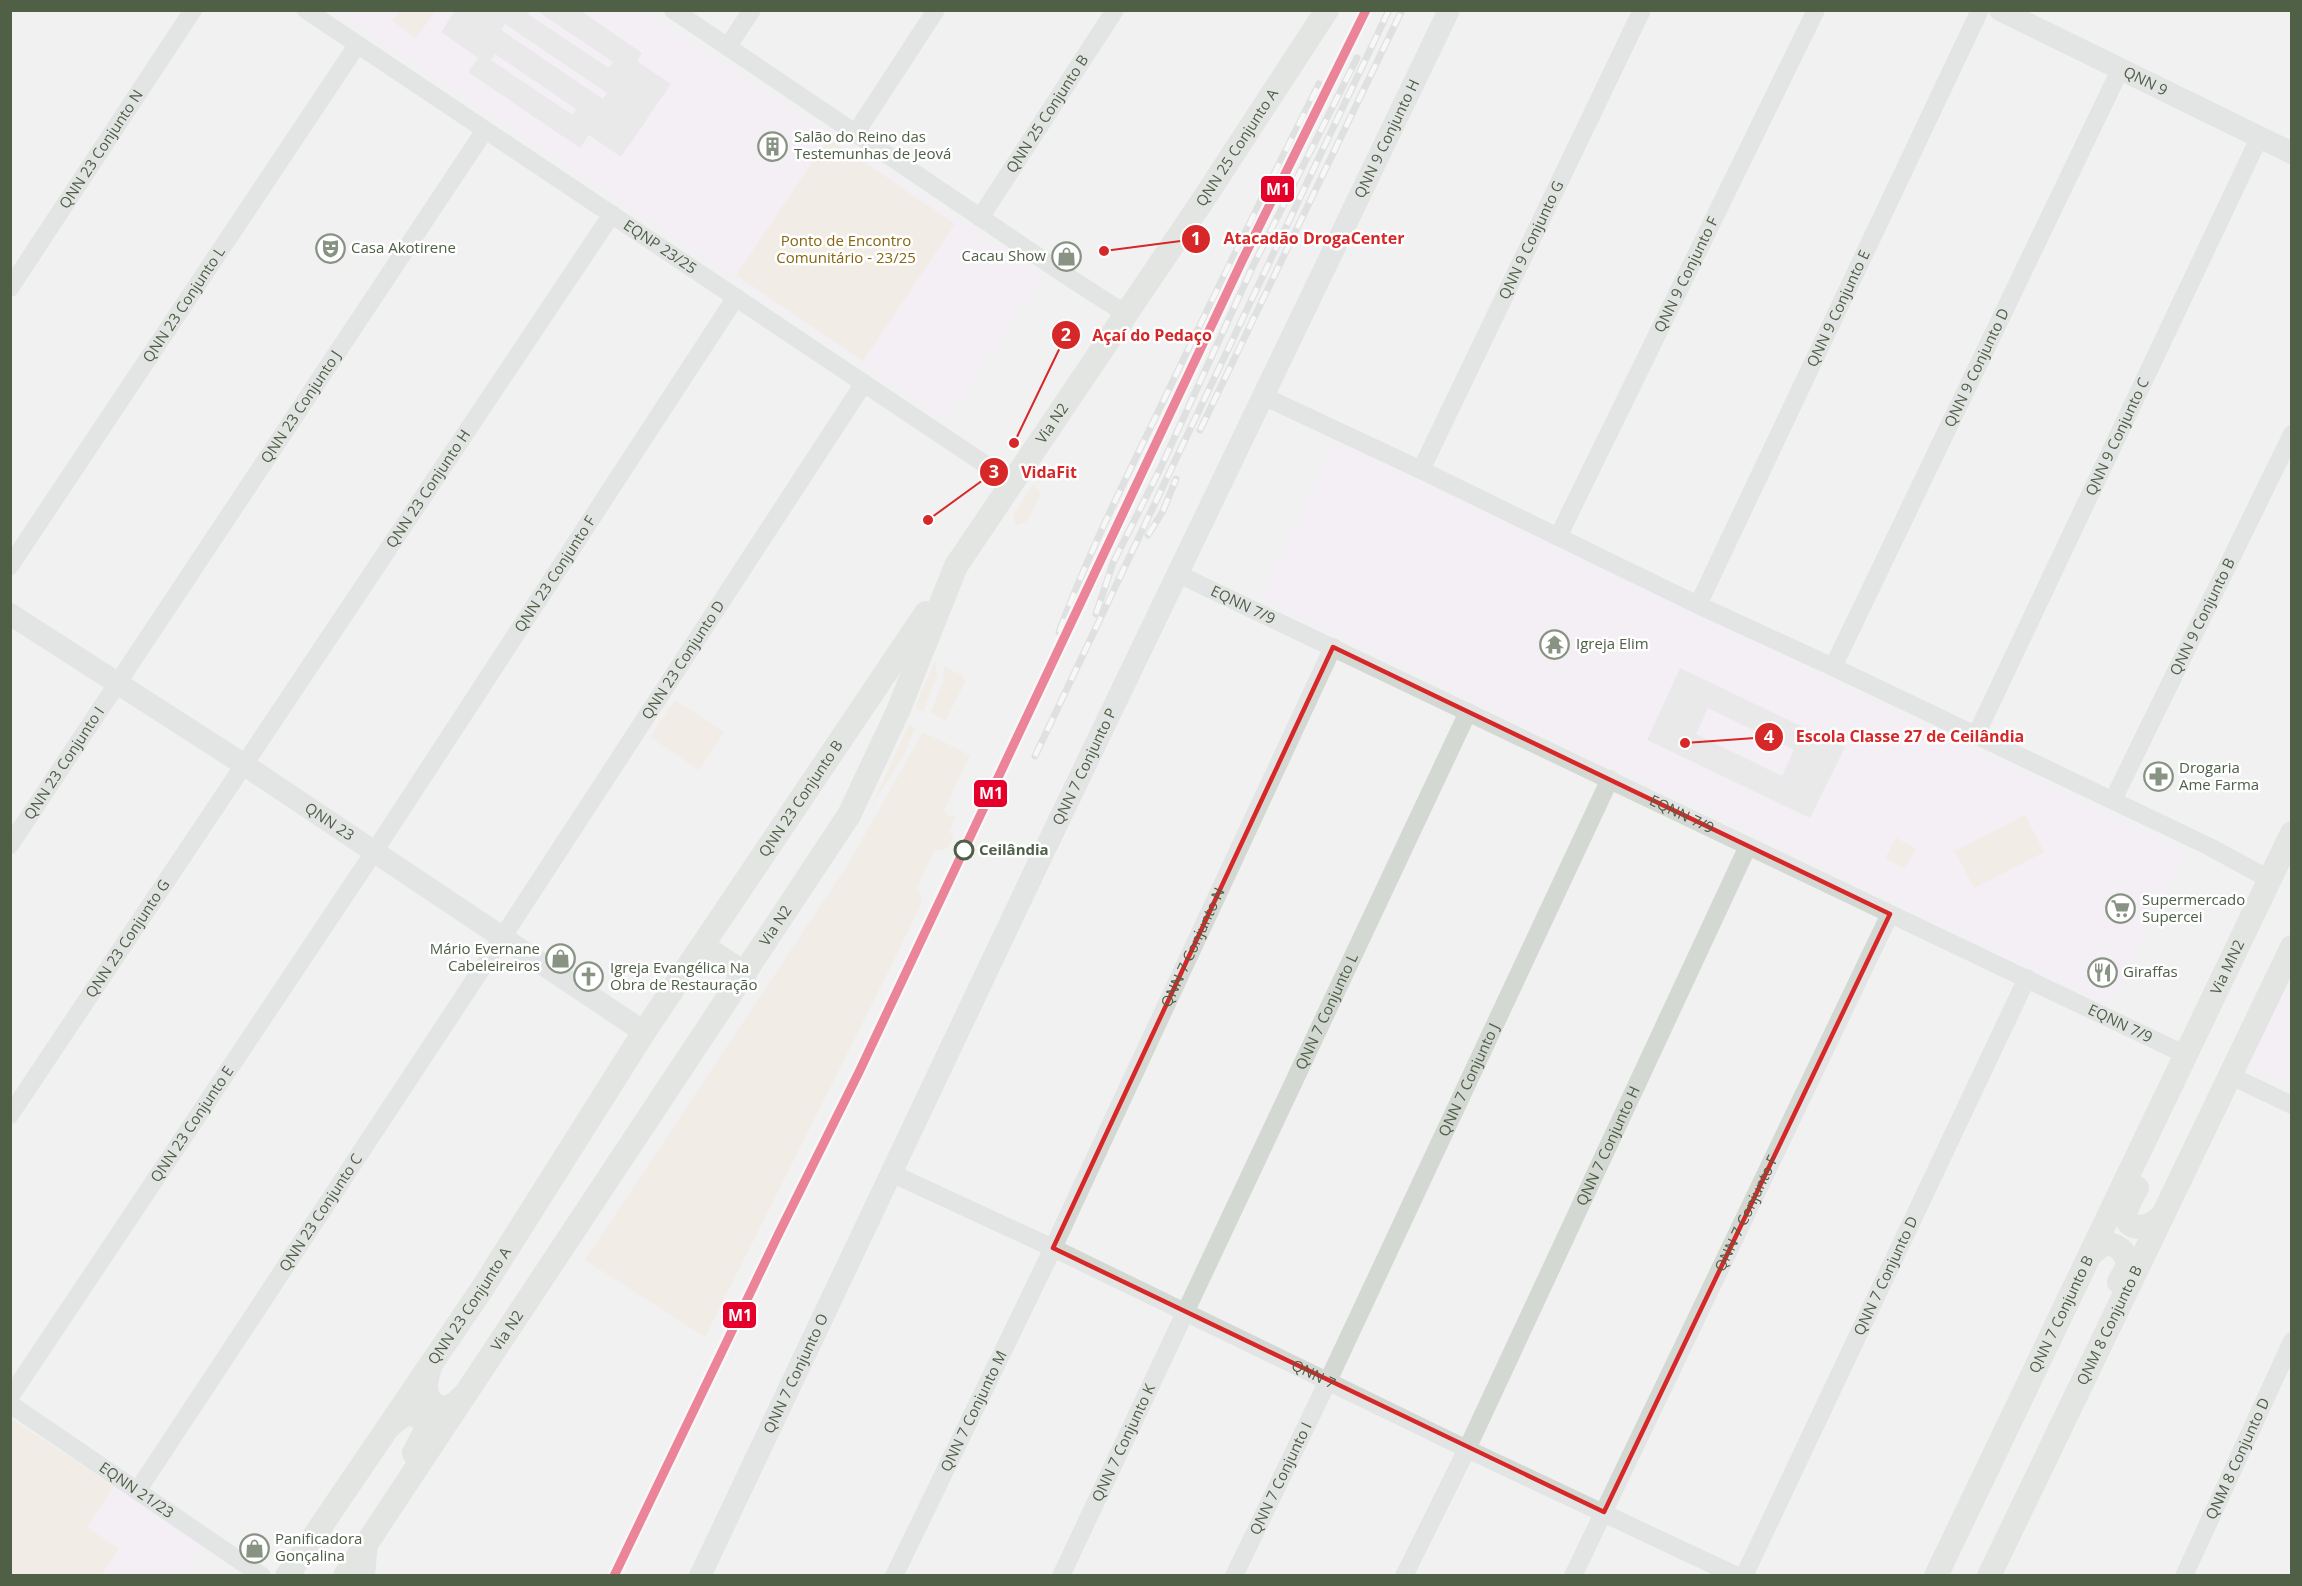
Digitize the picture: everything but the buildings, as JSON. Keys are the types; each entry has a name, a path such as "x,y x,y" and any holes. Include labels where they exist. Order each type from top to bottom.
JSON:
{"main road":[{"name":"QNN 25 Conjunto A","path":"1126,314 1327,10"},
{"name":"Via N2","path":"345,1575 849,815 898,711 956,566 1126,314"},
{"name":"QNN 23 Conjunto B","path":"645,1032 873,694 956,566"},
{"name":"Via MN2","path":"2183,1061 2292,833"},
{"path":"703,946 745,974"},
{"path":"2229,1075 2292,946"},
{"name":"QNN 23 Conjunto A","path":"287,1575 488,1280 645,1032"},
{"path":"2160,1218 2149,1226 2138,1227 2128,1219 2126,1212 2168,1121 2183,1061"},
{"name":"QNN 7 Conjunto B","path":"1936,1575 2183,1061"},
{"name":"QNM 8 Conjunto B","path":"1989,1575 2229,1075"},
{"path":"2051,1442 2075,1371 2127,1265 2126,1256 2119,1247 2101,1245 2091,1254"},
{"path":"431,1365 426,1380 426,1395 432,1405 444,1409 456,1403 468,1391"},
{"path":"372,1535 381,1502 425,1436 427,1428 423,1420 411,1413 405,1414 386,1428"}],"street":[{"name":"QNN 23 Conjunto N","path":"10,288 193,10"},
{"name":"EQNP 23/25","path":"306,10 1013,483"},
{"path":"673,10 1126,314"},
{"path":"728,46 752,10"},
{"path":"855,134 936,10"},
{"name":"QNN 25 Conjunto B","path":"980,218 1115,10"},
{"name":"QNN 9 Conjunto H","path":"1263,396 1449,10"},
{"name":"QNN 9 Conjunto G","path":"1421,470 1642,10"},
{"name":"QNN 9 Conjunto F","path":"1558,537 1816,10"},
{"name":"QNN 9 Conjunto E","path":"1698,605 1980,10"},
{"name":"QNN 9","path":"2000,10 2292,153"},
{"name":"QNN 23 Conjunto L","path":"10,566 357,45"},
{"name":"QNN 9 Conjunto D","path":"1833,667 2120,70"},
{"name":"QNN 23 Conjunto J","path":"119,683 485,130"},
{"name":"QNN 9 Conjunto C","path":"1976,735 2259,138"},
{"name":"QNN 23 Conjunto H","path":"243,764 612,214"},
{"name":"QNN 23 Conjunto F","path":"375,852 736,297"},
{"name":"QNN 23 Conjunto D","path":"502,938 864,383"},
{"path":"1263,396 1698,605 2113,800 2208,846 2269,879"},
{"name":"QNN 7 Conjunto P","path":"891,1173 1263,396"},
{"name":"QNN 9 Conjunto B","path":"2113,800 2292,434"},
{"name":"EQNN 7/9","path":"1178,573 2027,978 2183,1061"},
{"name":"QNN 23","path":"10,614 243,764 645,1032"},
{"name":"QNN 7 Conjunto N","path":"1053,1248 1333,647"},
{"name":"QNN 23 Conjunto I","path":"10,845 119,683"},
{"name":"QNN 7 Conjunto L","path":"1187,1312 1468,712"},
{"name":"QNN 23 Conjunto G","path":"10,1115 243,764"},
{"name":"QNN 7 Conjunto J","path":"1328,1381 1610,779"},
{"name":"QNN 7 Conjunto H","path":"1404,1575 1467,1449 1748,846"},
{"name":"QNN 23 Conjunto E","path":"10,1397 375,852"},
{"name":"QNN 7 Conjunto F","path":"1573,1575 1890,914"},
{"name":"QNN 23 Conjunto C","path":"138,1490 502,938"},
{"name":"QNN 7 Conjunto D","path":"1744,1575 2027,978"},
{"path":"2229,1075 2292,1105"},
{"name":"QNN 7","path":"891,1173 1187,1312 1467,1449 1737,1575"},
{"name":"QNN 7 Conjunto O","path":"700,1575 891,1173"},
{"name":"QNN 7 Conjunto M","path":"894,1575 1053,1248"},
{"name":"QNN 7 Conjunto K","path":"1061,1575 1187,1312"},
{"name":"QNM 8 Conjunto D","path":"2184,1575 2292,1341"},
{"name":"QNN 7 Conjunto I","path":"1234,1575 1328,1381"},
{"name":"EQNN 21/23","path":"10,1404 262,1575"},
{"path":"364,1575 372,1535"},
{"path":"692,1575 714,1545"}],"highlighted area":[{"path":"1333,647 1890,914 1604,1512 1053,1248"}],"shaded area":[{"path":"336,11 643,11 1042,276 946,420"},
{"path":"455,11 530,11 528,14 609,68 613,62 537,11 581,11 642,53 637,61 671,84 621,157 589,135 580,148 468,72 478,58 441,32","holes":["505,24 607,93 603,99 501,30","495,54 576,109 573,115 491,60"]},
{"path":"1338,441 2184,850 2111,1007 1261,599"},
{"path":"1680,668 1845,747 1810,818 1647,740","holes":["1708,708 1794,750 1782,776 1696,734"]},
{"path":"2291,977 2291,1086 2248,1065"},
{"path":"10,1417 200,1543 179,1575 11,1575"}],"green space":[{"path":"400,11 435,11 416,38 392,21"},
{"name":"Ponto de Encontro Comunitário - 23/25","path":"829,138 955,224 863,361 736,275"},
{"path":"1033,485 1041,492 1027,522 1016,525 1013,515"},
{"path":"935,660 937,676 923,711 916,709 916,705"},
{"path":"944,667 962,675 965,682 945,721 931,712 943,682"},
{"path":"675,700 724,732 699,770 650,737"},
{"path":"909,725 915,728 905,753 871,807"},
{"path":"923,732 970,755 944,810 947,816 956,816 949,832 954,836 948,848 934,851 917,888 922,901 898,952 705,1337 585,1260 847,866"},
{"path":"2025,815 2044,852 1974,888 1955,851"},
{"path":"1896,838 1916,849 1904,869 1885,858"},
{"path":"10,1418 114,1486 87,1527 119,1549 101,1575 11,1575"}],"railway":[{"path":"1013,746 1242,261 1366,10"},
{"path":"1035,756 1389,10"},
{"path":"1200,430 1402,10"},
{"path":"1096,614 1113,563 1161,467 1253,266 1357,58"},
{"path":"1059,632 1081,576 1119,493 1319,84"},
{"path":"1148,535 1163,511 1176,479"}],"transit line":[{"name":"M1","path":"614,1576 859,1072 1242,261 1366,10"}],"place":[{"name":"Salão do Reino das Testemunhas de Jeová","path":"773,146"},
{"name":"Casa Akotirene","path":"330,248"},
{"name":"Atacadão DrogaCenter","path":"1104,251"},
{"name":"Cacau Show","path":"1067,256"},
{"name":"Açaí do Pedaço","path":"1014,443"},
{"name":"VidaFit","path":"928,520"},
{"name":"Igreja Elim","path":"1555,644"},
{"name":"Escola Classe 27 de Ceilândia","path":"1685,743"},
{"name":"Drogaria Ame Farma","path":"2158,777"},
{"name":"Ceilândia","path":"964,850"},
{"name":"Supermercado Supercei","path":"2121,909"},
{"name":"Mário Evernane Cabeleireiros","path":"561,958"},
{"name":"Giraffas","path":"2102,972"},
{"name":"Igreja Evangélica Na Obra de Restauração","path":"589,977"},
{"name":"Panificadora Gonçalina","path":"254,1548"}]}
